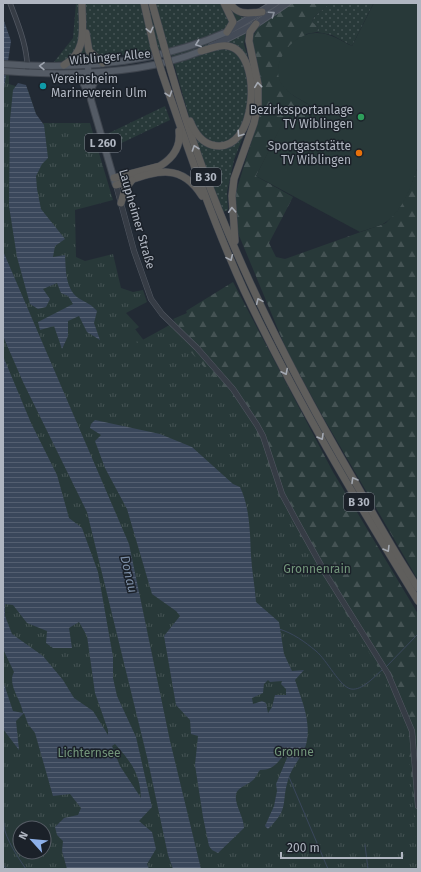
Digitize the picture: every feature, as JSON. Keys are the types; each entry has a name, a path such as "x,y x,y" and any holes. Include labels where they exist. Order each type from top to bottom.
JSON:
{"highway":[{"path":"61,66 75,58 81,46 82,3"},
{"path":"86,3 87,44 92,54 103,63"},
{"name":"B 30","path":"143,3 154,47 176,115 210,209 245,291 302,403 342,474 418,601"},
{"name":"B 30","path":"152,3 180,104 212,192 275,337 297,380 418,588"},
{"path":"224,3 233,22 227,32"},
{"path":"230,3 240,13 246,14 262,12"},
{"path":"236,249 232,203 234,179 254,124 258,105 258,84 249,41 250,32 256,24"},
{"path":"180,104 199,137 210,145 226,145 236,140 242,131 251,99 250,76 246,60 238,50 229,46 201,51"},
{"path":"115,181 160,166 172,157 180,138 176,115"},
{"path":"115,181 133,180 164,172 181,175 187,177 196,186 210,209"},
{"path":"121,203 125,189 133,180"}],"main road":[{"name":"Wiblinger Allee","path":"16,68 28,66 61,66 132,61 185,49 227,32 275,3"},
{"name":"Wiblinger Allee","path":"16,68 27,73 67,73 147,66 201,51 256,24 287,3"},
{"path":"3,64 16,68"},
{"name":"Laupheimer Straße","path":"88,64 91,100 115,181"},
{"path":"3,71 16,68"},
{"path":"90,91 97,77 114,70"},
{"path":"67,73 82,80 91,100"}],"street":[{"path":"10,3 17,22 28,66 27,73"},
{"name":"Laupheimer Straße","path":"115,181 145,285 157,308 197,348 233,389 257,425 263,436 282,494 327,576 386,671 412,731 418,806"}],"green space":[{"path":"76,3 221,3 223,6 244,18 246,32 244,44 249,61 254,92 249,121 234,160 227,192 228,210 223,212 196,141 170,50 54,62 73,38"},
{"path":"291,3 330,3 314,17 312,22 318,27 317,32 306,34 281,82 290,93 311,106 303,121 288,114 256,176 293,197 269,243 276,257 285,259 386,223 399,208 418,166 418,580 323,417 287,351 238,233 235,195 255,130 262,91 252,46 252,38 258,27"},
{"path":"330,3 373,4 352,46 332,35 317,32 318,27 312,22 314,17"},
{"name":"Bezirkssportanlage TV Wiblingen","path":"374,3 418,3 418,166 406,197 392,217 377,227 360,232 256,176 287,114 303,121 311,106 285,89 280,80 278,71 284,53 290,45 298,39 315,33 330,35 352,46"},
{"path":"3,75 9,75 9,84 28,90 39,123 90,123 113,200 75,210 76,257 85,261 113,254 121,288 133,292 143,290 147,302 126,313 139,327 131,332 137,343 168,326 241,409 256,434 283,508 396,698 408,738 418,869 3,869"},
{"path":"165,106 170,120 111,148 105,135"},
{"name":"Gronnenrain","path":"233,282 333,472 418,614 418,869 112,325 125,316 145,342 175,321 173,319 187,313 186,311"}],"water":[{"path":"3,18 11,41 3,95"},
{"path":"18,83 26,85 36,114 44,125 48,158 42,164 36,176 37,189 41,209 65,239 55,246 53,257 65,255 67,279 71,290 75,295 97,311 94,323 100,340 87,332 79,316 68,321 68,336 62,349 54,326 40,330 38,322 73,304 68,296 61,293 57,283 43,289 50,299 46,307 38,309 30,304 17,257 9,206 10,120 13,90"},
{"name":"Donau","path":"3,251 129,544 170,741 201,869 173,869 168,855 148,761 87,512 23,382 3,336"},
{"name":"Lichternsee","path":"3,356 31,423 57,475 69,518 82,528 98,572 113,657 113,678 117,696 136,737 152,807 139,821 152,832 156,849 147,864 149,869 67,869 62,851 63,841 57,835 55,827 64,818 78,815 81,808 70,794 53,796 35,733 28,724 24,713 16,721 19,750 3,729 3,681 13,711 23,713 13,687 12,677 14,672 3,649","holes":["5,604 13,605 27,623 47,631 46,643 53,648 72,648 69,628 79,622 87,636 95,693 108,730 108,735 93,711 74,698 63,680 43,656 12,634 5,616","115,744 134,768 139,782 141,798 120,766 112,746"]},
{"name":"Gronne","path":"95,420 160,434 192,447 233,484 240,487 246,503 249,521 251,562 256,602 279,622 284,654 292,671 304,670 295,680 306,713 308,731 307,739 305,748 289,777 286,786 284,804 280,815 268,829 265,826 274,806 277,791 276,784 287,758 286,752 275,765 269,769 260,770 251,782 237,792 236,802 244,828 218,853 212,850 209,846 203,817 195,765 198,736 191,734 190,720 176,705 164,636 180,616 176,611 152,594 127,509 105,468 95,441 101,435 90,428 91,424","holes":["268,680 270,682 282,681 281,684 286,689 286,695 275,695 272,707 268,713 266,703 262,701 253,704 252,698 263,693 264,684"]}],"waterway":[{"path":"279,629 294,635 316,651 325,660 342,683 351,689 360,688 382,670"},
{"path":"386,667 418,634"},
{"path":"289,777 328,869"},
{"path":"3,800 5,831 13,848 26,869"},
{"path":"365,845 368,869"},
{"path":"3,865 7,869"}],"place":[{"name":"Vereinsheim Marineverein Ulm","path":"43,86"},
{"name":"Bezirkssportanlage TV Wiblingen","path":"361,117"},
{"name":"Sportgaststätte TV Wiblingen","path":"359,153"}]}
